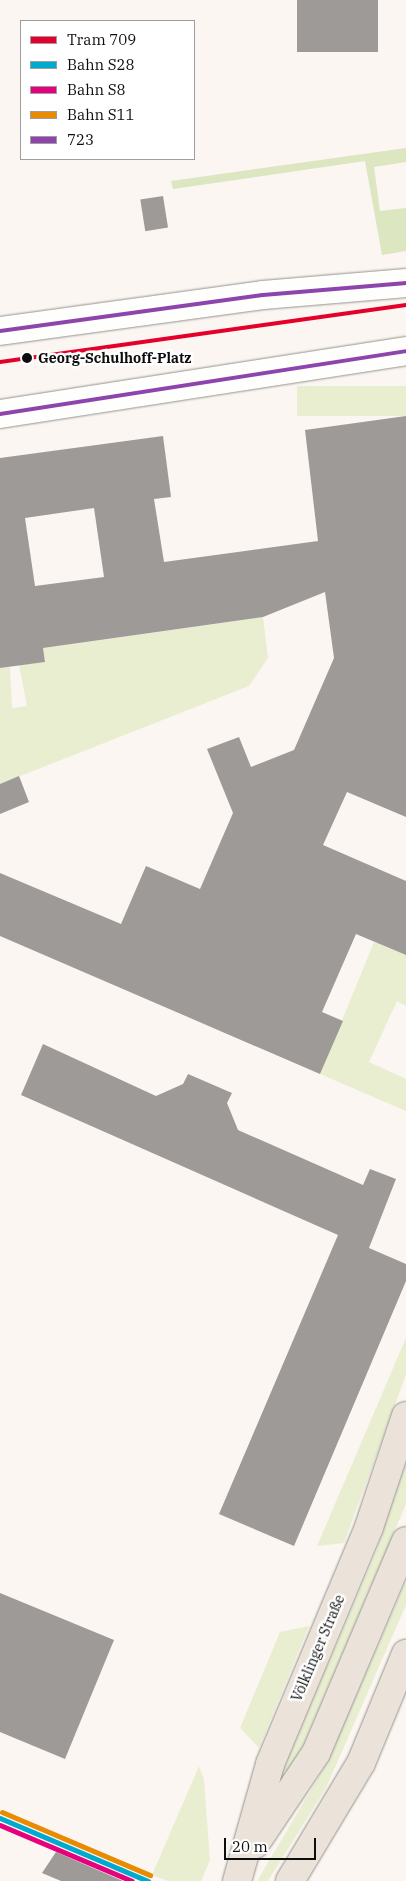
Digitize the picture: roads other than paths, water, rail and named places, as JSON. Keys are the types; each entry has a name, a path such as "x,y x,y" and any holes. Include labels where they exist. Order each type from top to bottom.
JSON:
{"main road":[{"name":"Völklinger Straße","path":"237,1881 248,1854 270,1764 369,1527 406,1416"},
{"path":"248,1854 316,1753 406,1541"},
{"path":"290,1881 361,1763 406,1654"}],"street":[{"path":"0,332 263,295 406,283"},
{"path":"0,414 406,351"}],"tram line":[{"name":"709","path":"0,362 406,305"}],"rail line":[{"name":"S11","path":"2,1812 150,1875"},
{"name":"S28","path":"0,1818 148,1881"},
{"name":"S8","path":"0,1825 132,1881"}],"place":[{"name":"Georg-Schulhoff-Platz","path":"27,358"}]}
